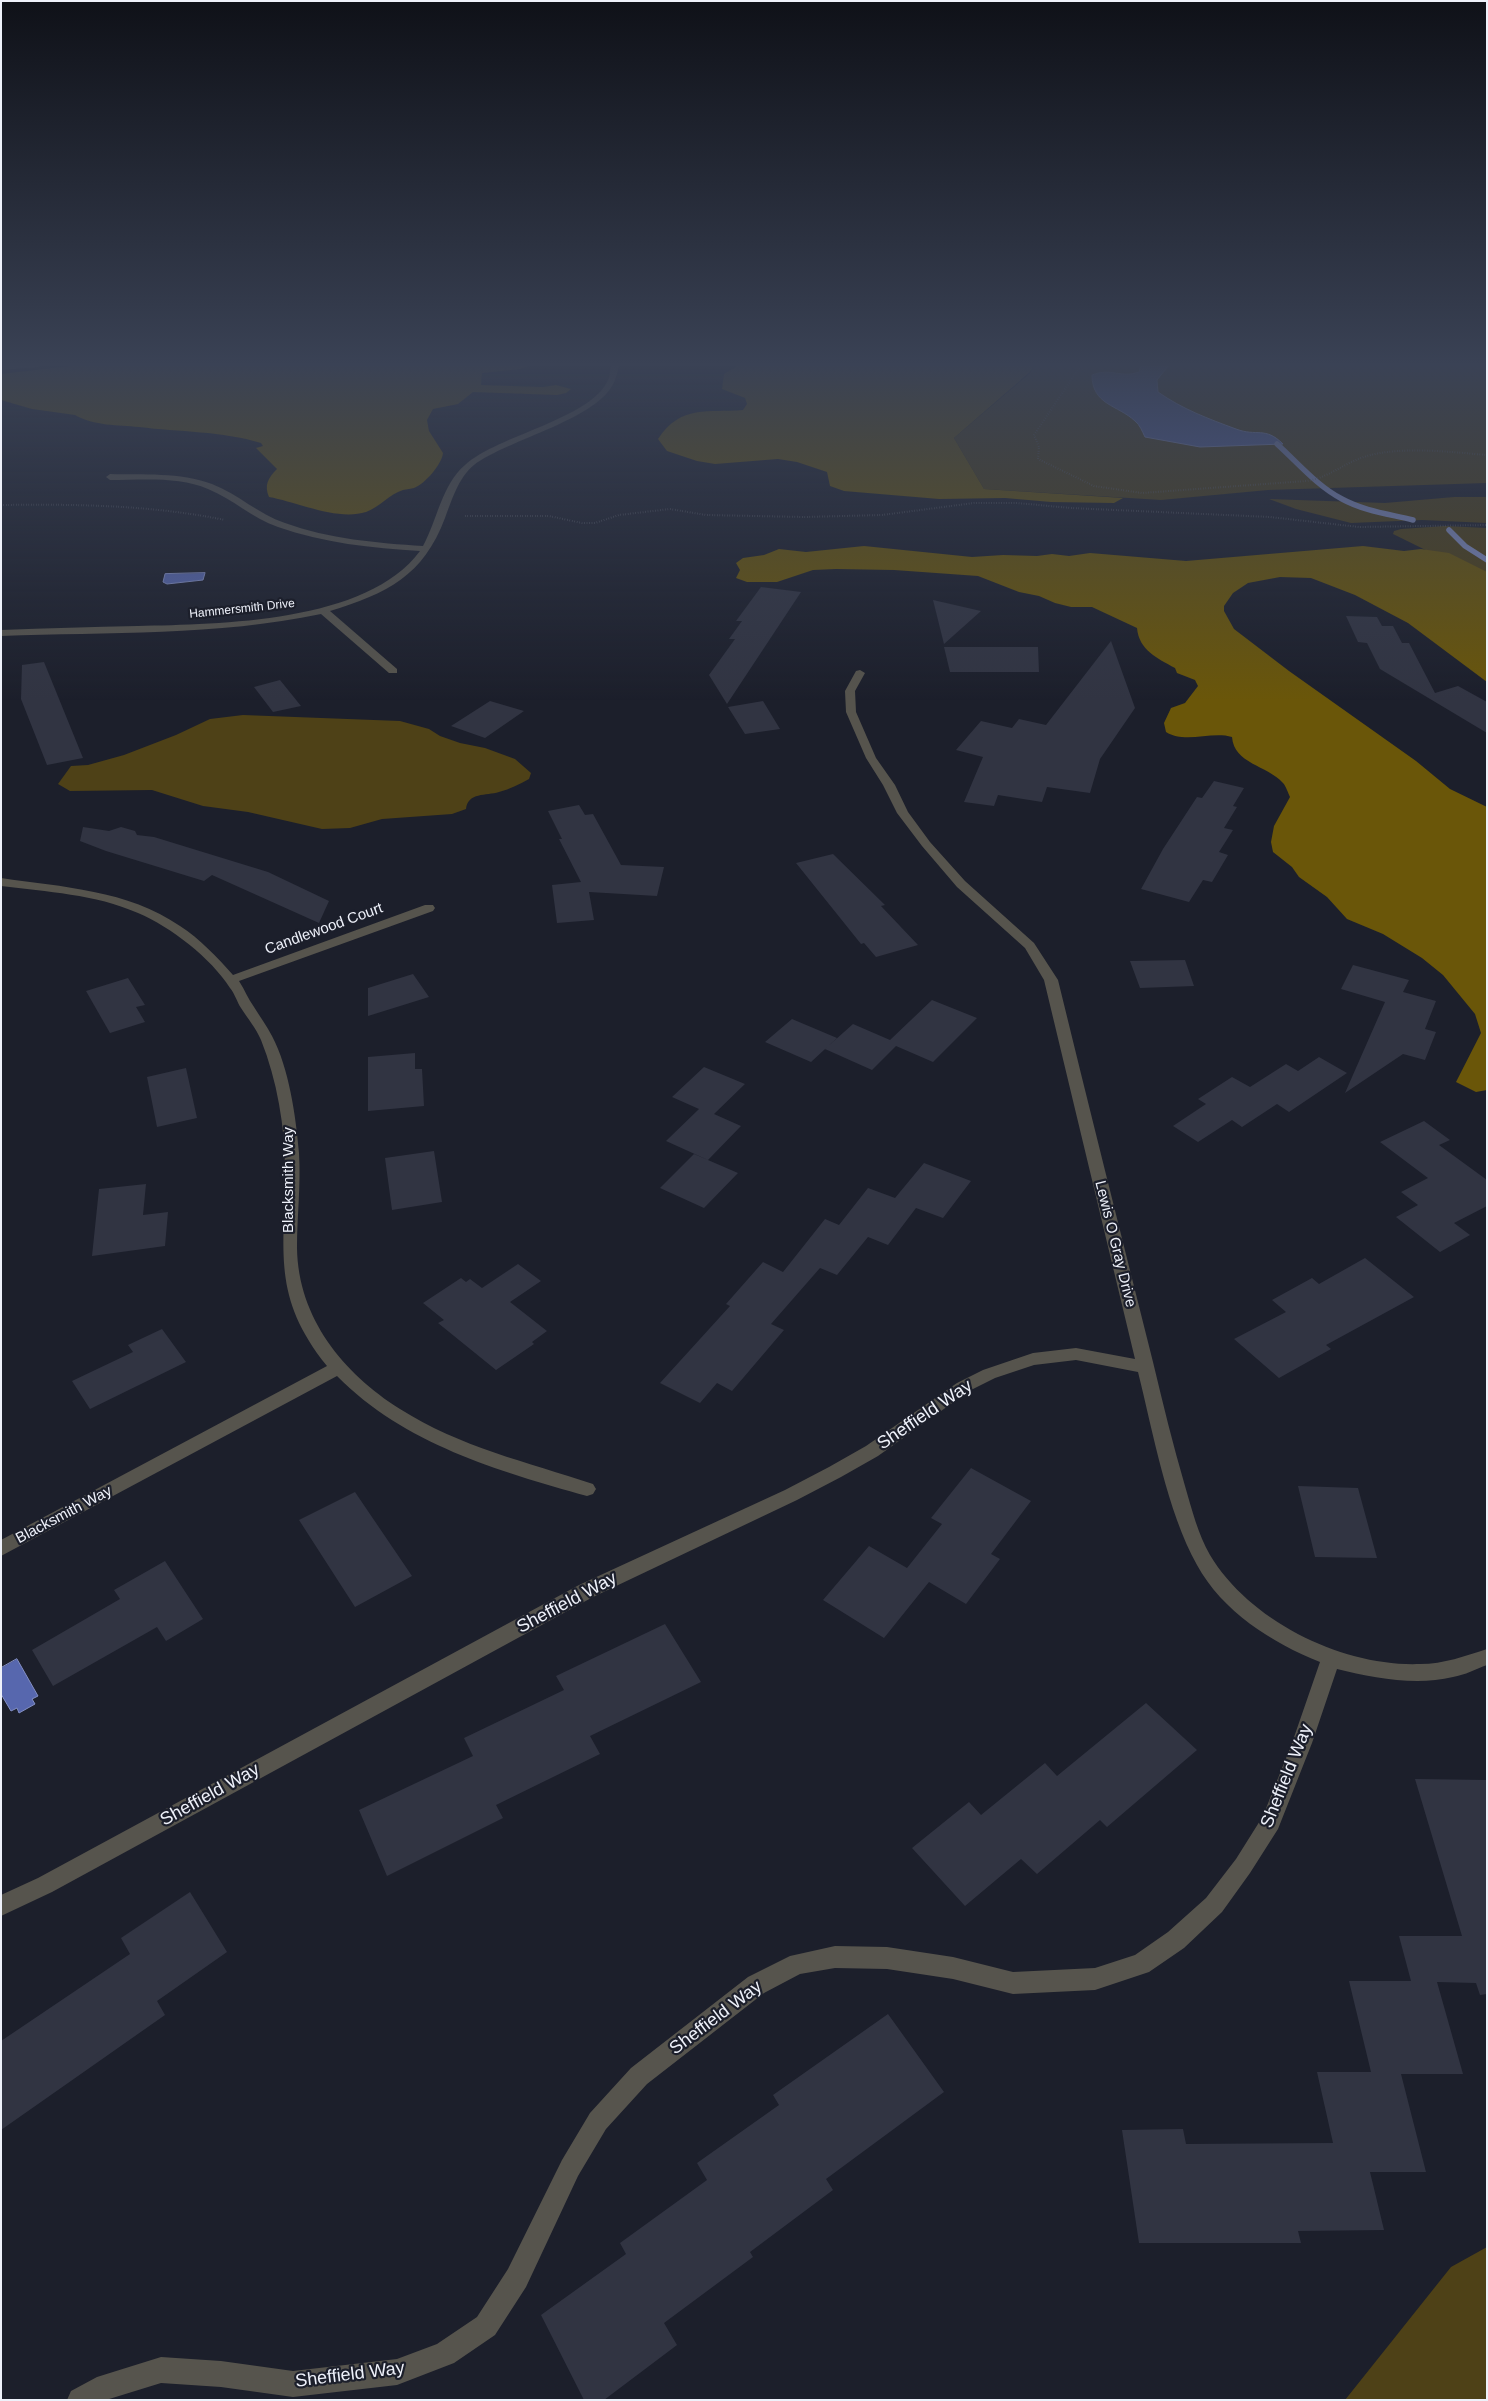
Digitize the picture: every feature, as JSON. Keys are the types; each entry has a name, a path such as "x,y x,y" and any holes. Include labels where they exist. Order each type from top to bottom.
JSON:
{"street":[{"path":"111,477 169,479 201,484 224,492 250,510 271,521 339,539 427,549"},
{"name":"Hammersmith Drive","path":"1,632 128,630 228,624 274,620 323,610 366,595 394,580 414,565 427,549 460,477"},
{"path":"323,610 393,671"},
{"name":"Lewis O Gray Drive","path":"860,673 850,691 851,712 871,758 888,784 903,813 926,844 961,884 1030,946 1051,980 1145,1367 1189,1530 1204,1560 1227,1591 1258,1619 1299,1645 1331,1657 1381,1670 1419,1673 1453,1670 1487,1657"},
{"name":"Blacksmith Way","path":"1,882 111,899 161,918 187,935 230,980 265,1033 287,1107 292,1186 288,1258 292,1283 309,1328 338,1368 367,1395 416,1426 507,1464 588,1489"},
{"name":"Candlewood Court","path":"230,980 430,908"},
{"name":"Sheffield Way","path":"1,1906 54,1880 586,1591 791,1495 835,1472 872,1451 963,1388 989,1374 1033,1359 1076,1354 1145,1367"},
{"name":"Blacksmith Way","path":"1,1549 338,1368"},
{"name":"Sheffield Way","path":"80,2400 106,2386 161,2370 221,2374 293,2384 397,2372 445,2354 486,2326 517,2278 570,2168 598,2121 639,2076 756,1985 798,1964 836,1957 887,1958 953,1968 1014,1983 1096,1979 1141,1964 1176,1940 1214,1905 1248,1859 1271,1822 1302,1743 1331,1657"}],"path":[{"path":"1075,477 1094,486 1142,493 1306,482 1329,477"},
{"path":"442,516 549,516 582,523 595,523 620,515 670,509 706,515 805,517 882,515 974,503 1017,503 1072,508 1270,518 1359,527 1487,526"},
{"path":"1,504 155,508 186,511 256,526 271,521"}],"shaded area":[{"path":"270,477 428,477 414,488 393,494 371,510 355,514 330,513 269,497 268,482"},
{"path":"828,477 977,477 984,489 1123,498 1114,503 1051,502 1005,498 939,499 844,491 830,486"},
{"path":"977,477 1487,477 1487,483 1268,490 1161,500 984,489"},
{"path":"1454,497 1487,497 1487,523 1422,520 1351,523 1296,509 1269,499 1385,503"},
{"path":"1445,526 1487,528 1487,584 1456,565 1393,534 1394,531 1401,529"},
{"path":"864,546 972,557 1052,554 1069,556 1090,553 1186,561 1363,546 1404,551 1421,549 1449,553 1487,572 1487,682 1408,623 1355,595 1311,578 1280,577 1248,583 1233,593 1224,606 1224,611 1234,629 1289,671 1416,761 1450,789 1487,807 1487,1090 1476,1092 1456,1082 1481,1033 1475,1014 1443,975 1422,958 1383,934 1347,919 1327,897 1299,877 1292,867 1273,852 1271,842 1274,826 1290,797 1283,783 1269,772 1245,759 1234,746 1232,737 1216,735 1181,737 1166,732 1164,723 1171,708 1185,703 1198,686 1195,680 1177,673 1175,668 1145,648 1138,636 1137,628 1092,607 1071,607 1055,603 1039,596 1019,592 978,576 894,570 836,569 813,570 777,582 747,582 736,578 740,570 736,563 743,558 764,555 779,549 806,552"},
{"path":"243,715 400,721 429,729 440,736 460,743 485,748 515,759 531,773 529,779 511,788 474,797 467,804 466,809 452,814 382,819 350,828 322,829 248,812 203,806 152,790 70,791 58,784 71,766 88,765 124,755 176,735 210,719"},
{"path":"1487,2247 1487,2400 1345,2400 1451,2267"}],"water":[{"path":"205,573 203,580 167,584 163,582 165,574"},
{"path":"17,1659 38,1696 32,1699 35,1704 19,1713 17,1708 11,1711 1,1694 1,1668"}],"building":[{"path":"761,587 801,592 727,704 709,675 735,639 729,639 742,621 736,621"},
{"path":"933,600 981,611 944,644"},
{"path":"1346,616 1377,617 1382,626 1393,626 1402,643 1409,643 1435,693 1458,686 1487,702 1487,733 1380,669 1367,643 1358,642"},
{"path":"1111,641 1135,708 1100,759 1090,793 1047,787 1042,802 998,795 994,806 964,802 983,757 956,750 981,721 1012,728 1019,719 1046,725"},
{"path":"944,647 1038,647 1039,672 950,672"},
{"path":"44,662 83,758 47,765 21,699 22,665"},
{"path":"280,680 301,706 273,712 254,687"},
{"path":"490,701 524,711 485,738 451,726"},
{"path":"763,701 780,729 745,734 728,707"},
{"path":"1214,781 1244,788 1233,806 1237,807 1224,828 1233,830 1219,852 1228,855 1212,882 1203,880 1189,902 1141,889 1163,849 1197,797 1202,798"},
{"path":"579,805 585,815 593,814 621,865 664,867 657,896 589,892 594,920 557,923 552,885 581,882 559,839 562,839 548,811"},
{"path":"83,827 109,831 121,827 135,831 137,835 154,837 268,872 329,901 319,923 212,875 204,881 106,851 80,841"},
{"path":"833,854 885,905 881,906 918,945 876,957 864,943 861,944 796,863"},
{"path":"1185,960 1194,986 1140,988 1130,961"},
{"path":"1353,965 1409,980 1403,992 1436,1001 1425,1029 1436,1032 1425,1060 1403,1054 1345,1093 1385,1002 1341,989"},
{"path":"413,974 429,997 368,1016 368,988"},
{"path":"128,978 145,1005 136,1007 145,1022 110,1033 86,991"},
{"path":"932,1000 977,1018 933,1062 896,1046 872,1070 825,1049 853,1024 890,1040"},
{"path":"792,1019 837,1038 811,1062 765,1042"},
{"path":"415,1053 415,1069 422,1069 424,1106 368,1111 368,1057"},
{"path":"1319,1057 1347,1073 1289,1112 1277,1104 1242,1127 1232,1120 1198,1142 1173,1126 1206,1104 1198,1099 1232,1077 1250,1087 1286,1064 1298,1071"},
{"path":"704,1067 745,1084 714,1114 741,1126 708,1160 666,1141 699,1109 672,1097"},
{"path":"186,1068 197,1118 157,1127 147,1077"},
{"path":"1424,1121 1450,1140 1439,1145 1487,1180 1487,1206 1454,1223 1470,1235 1440,1252 1396,1217 1418,1205 1401,1192 1428,1178 1380,1142"},
{"path":"434,1151 442,1202 392,1210 385,1158"},
{"path":"694,1154 738,1173 704,1208 660,1188"},
{"path":"924,1163 971,1181 943,1218 916,1208 888,1245 868,1237 837,1275 820,1268 771,1324 784,1330 732,1391 717,1383 700,1403 660,1383 730,1306 726,1304 763,1262 783,1272 825,1219 839,1225 868,1188 895,1198"},
{"path":"146,1184 143,1215 168,1212 165,1246 92,1256 99,1189"},
{"path":"1365,1258 1414,1297 1326,1345 1331,1349 1279,1378 1234,1339 1286,1312 1272,1300 1312,1278 1319,1284"},
{"path":"518,1264 541,1281 510,1302 547,1331 532,1342 534,1344 496,1370 438,1323 444,1320 423,1303 461,1278 466,1282 470,1279 482,1288"},
{"path":"162,1329 186,1362 90,1409 72,1381 133,1352 128,1345"},
{"path":"971,1468 1031,1501 991,1554 1000,1559 966,1604 929,1582 884,1638 823,1600 869,1546 907,1568 942,1524 931,1518"},
{"path":"1298,1486 1358,1488 1377,1558 1315,1557"},
{"path":"355,1492 412,1576 355,1607 299,1520"},
{"path":"165,1561 203,1619 166,1641 157,1627 53,1686 32,1650 120,1599 114,1590"},
{"path":"665,1624 701,1682 590,1736 600,1754 496,1805 503,1818 387,1876 359,1810 473,1756 464,1738 564,1690 556,1676"},
{"path":"1146,1703 1197,1750 1107,1827 1100,1820 1037,1874 1021,1859 965,1906 912,1848 969,1802 981,1815 1045,1763 1057,1776"},
{"path":"1415,1779 1487,1780 1487,1994 1480,1995 1476,1983 1437,1982 1463,2074 1401,2074 1426,2172 1370,2172 1384,2230 1298,2231 1301,2243 1139,2243 1122,2130 1183,2129 1186,2144 1333,2143 1317,2072 1371,2072 1349,1981 1411,1981 1399,1936 1462,1936"},
{"path":"190,1892 227,1952 157,2001 165,2015 1,2130 1,2041 130,1954 121,1938"},
{"path":"888,2014 944,2092 826,2179 833,2190 750,2252 753,2257 664,2323 677,2345 604,2400 584,2400 541,2315 626,2254 620,2243 707,2180 697,2163 779,2105 773,2095"}],"waterway":[{"path":"1312,477 1333,494 1350,503 1413,520"},
{"path":"1449,530 1465,546 1487,560"}]}
